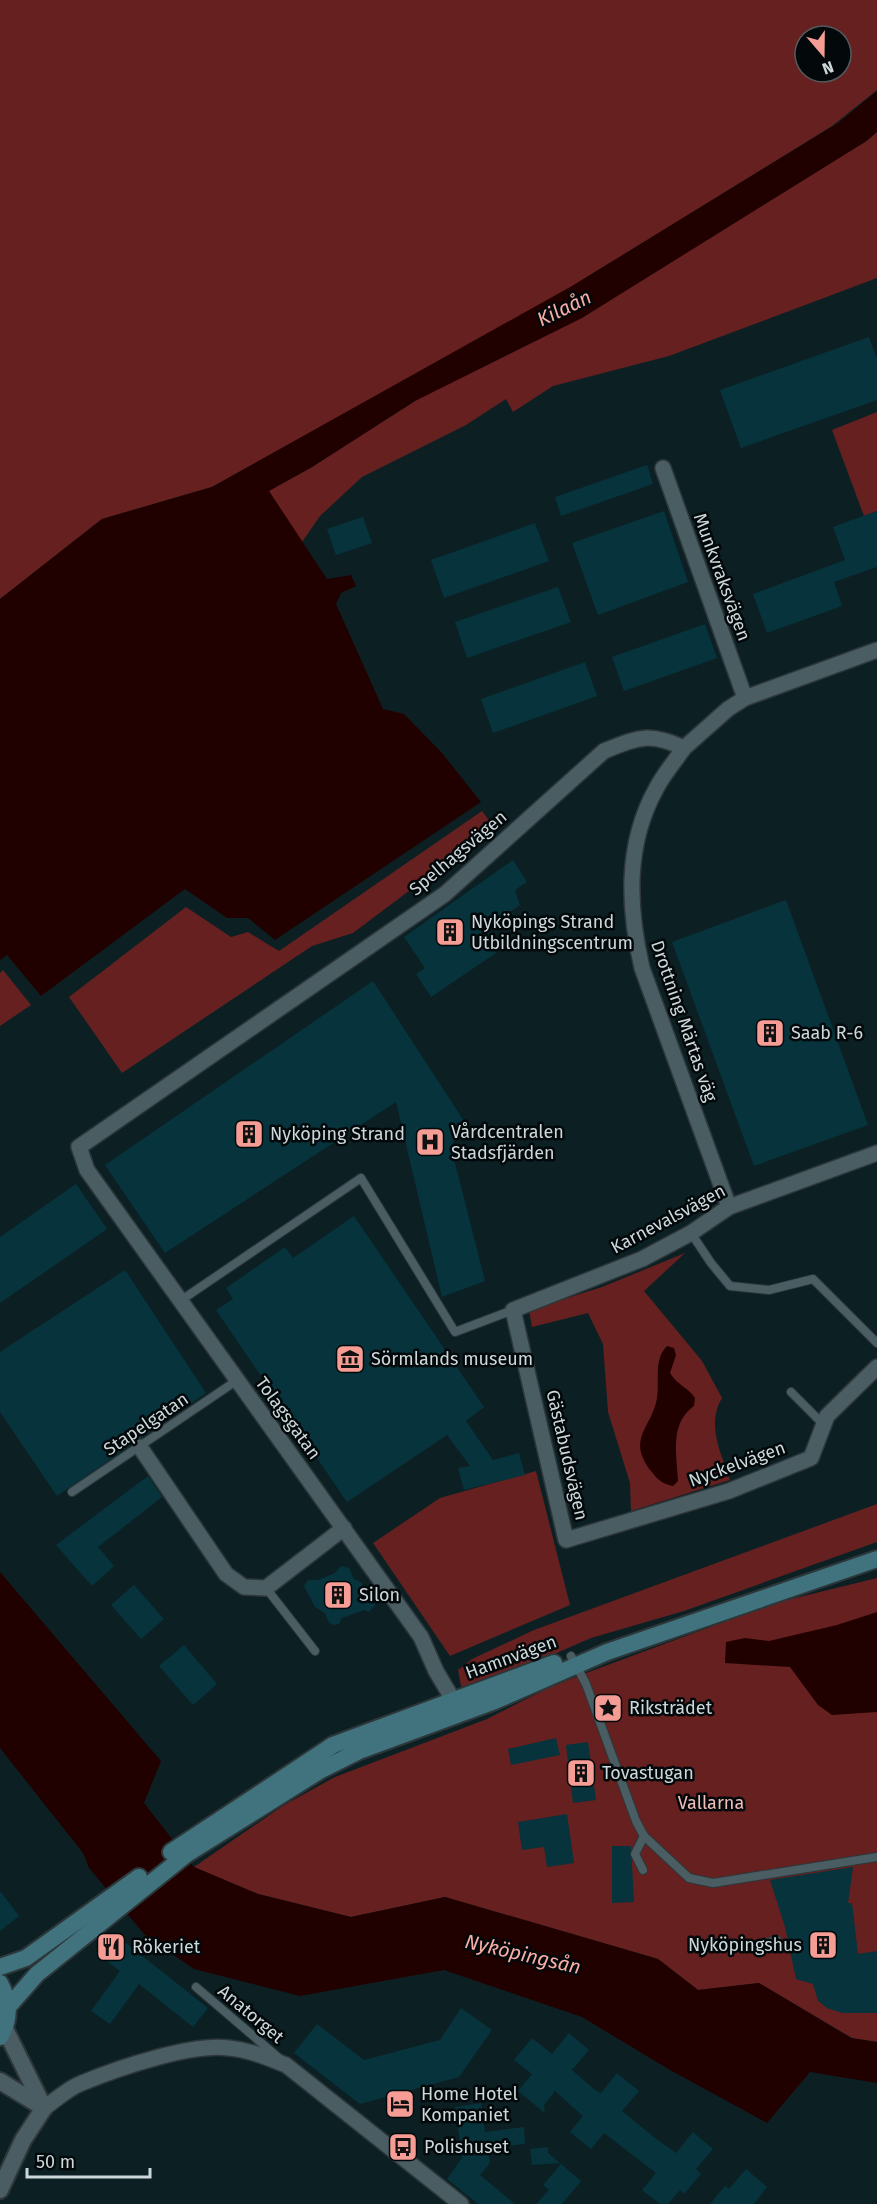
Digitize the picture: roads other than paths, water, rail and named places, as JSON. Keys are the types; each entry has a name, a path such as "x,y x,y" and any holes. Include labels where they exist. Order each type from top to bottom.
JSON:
{"main road":[{"name":"Hamnvägen","path":"573,1660 604,1642 667,1623 877,1548"},
{"name":"Hamnvägen","path":"115,1902 183,1850 333,1745 457,1706 573,1660 877,1559"},
{"path":"0,1967 26,1958 115,1902"},
{"path":"2,2033 9,2006 37,1974 115,1902"},
{"path":"0,1983 9,2006"}],"street":[{"name":"Munkvraksvägen","path":"663,468 745,699"},
{"path":"684,748 728,709 745,699 877,650"},
{"name":"Spelhagsvägen","path":"79,1147 445,894 604,751 635,738 661,738 684,748"},
{"name":"Drottning Märtas väg","path":"684,748 655,790 642,825 632,864 632,928 642,968 729,1207"},
{"name":"Tolagsgatan","path":"79,1147 87,1170 236,1381 422,1637 436,1671 457,1706"},
{"name":"Karnevalsvägen","path":"513,1310 642,1259 691,1233 729,1207 877,1154"},
{"name":"Gästabudsvägen","path":"513,1310 566,1540"},
{"name":"Nyckelvägen","path":"566,1540 729,1491 811,1458 828,1416 877,1367"},
{"path":"140,1447 226,1574 244,1587 266,1588 344,1528"},
{"path":"2,2033 44,2108"},
{"path":"0,2190 23,2140 44,2108 80,2084 174,2054 203,2048 228,2047 286,2065 461,2204"},
{"path":"0,2081 44,2108"}],"lane":[{"path":"180,1301 361,1178 455,1332 513,1310"},
{"path":"691,1233 730,1286 769,1290 813,1279 877,1343"},
{"name":"Stapelgatan","path":"72,1492 236,1381"},
{"path":"791,1392 824,1425"},
{"path":"266,1588 315,1651"},
{"path":"573,1660 595,1708 636,1821 644,1836 689,1878 713,1883 877,1857"},
{"path":"643,1869 634,1854 644,1836"},
{"name":"Anatorget","path":"196,1987 286,2065"}],"water":[{"name":"Kilaån","path":"877,91 877,132 865,142 582,318 415,401 312,467 269,491 327,579 351,575 356,586 341,593 336,604 383,709 404,714 442,753 481,802 275,940 248,918 227,918 185,889 41,996 7,955 0,960 0,599 102,519 212,487 572,286 838,123"},
{"path":"667,1346 674,1348 676,1355 670,1373 695,1398 694,1406 686,1413 678,1431 676,1450 678,1481 673,1486 655,1476 644,1460 641,1450 643,1433 657,1398 658,1364"},
{"name":"Nyköpingsån","path":"0,1572 161,1761 144,1803 194,1867 258,1894 351,1917 445,1897 658,1959 698,1990 759,1983 851,2038 877,2042 877,2083 810,2072 767,2123 670,2070 582,2017 444,1970 300,1996 194,1969 145,1935 89,1868 83,1853 0,1748"},
{"path":"877,1612 877,1712 832,1715 818,1705 790,1667 725,1663 726,1642 745,1638 769,1641 837,1625"}],"place":[{"name":"Nyköpings Strand Utbildningscentrum","path":"450,932"},
{"name":"Saab R-6","path":"770,1033"},
{"name":"Nyköping Strand","path":"249,1134"},
{"name":"Vårdcentralen Stadsfjärden","path":"430,1142"},
{"name":"Sörmlands museum","path":"350,1359"},
{"name":"Silon","path":"338,1595"},
{"name":"Riksträdet","path":"608,1708"},
{"name":"Tovastugan","path":"581,1773"},
{"name":"Nyköpingshus","path":"823,1945"},
{"name":"Rökeriet","path":"111,1947"},
{"name":"Home Hotel Kompaniet","path":"400,2104"},
{"name":"Polishuset","path":"403,2147"}],"park label":[{"name":"Vallarna","path":"711,1803"}]}
